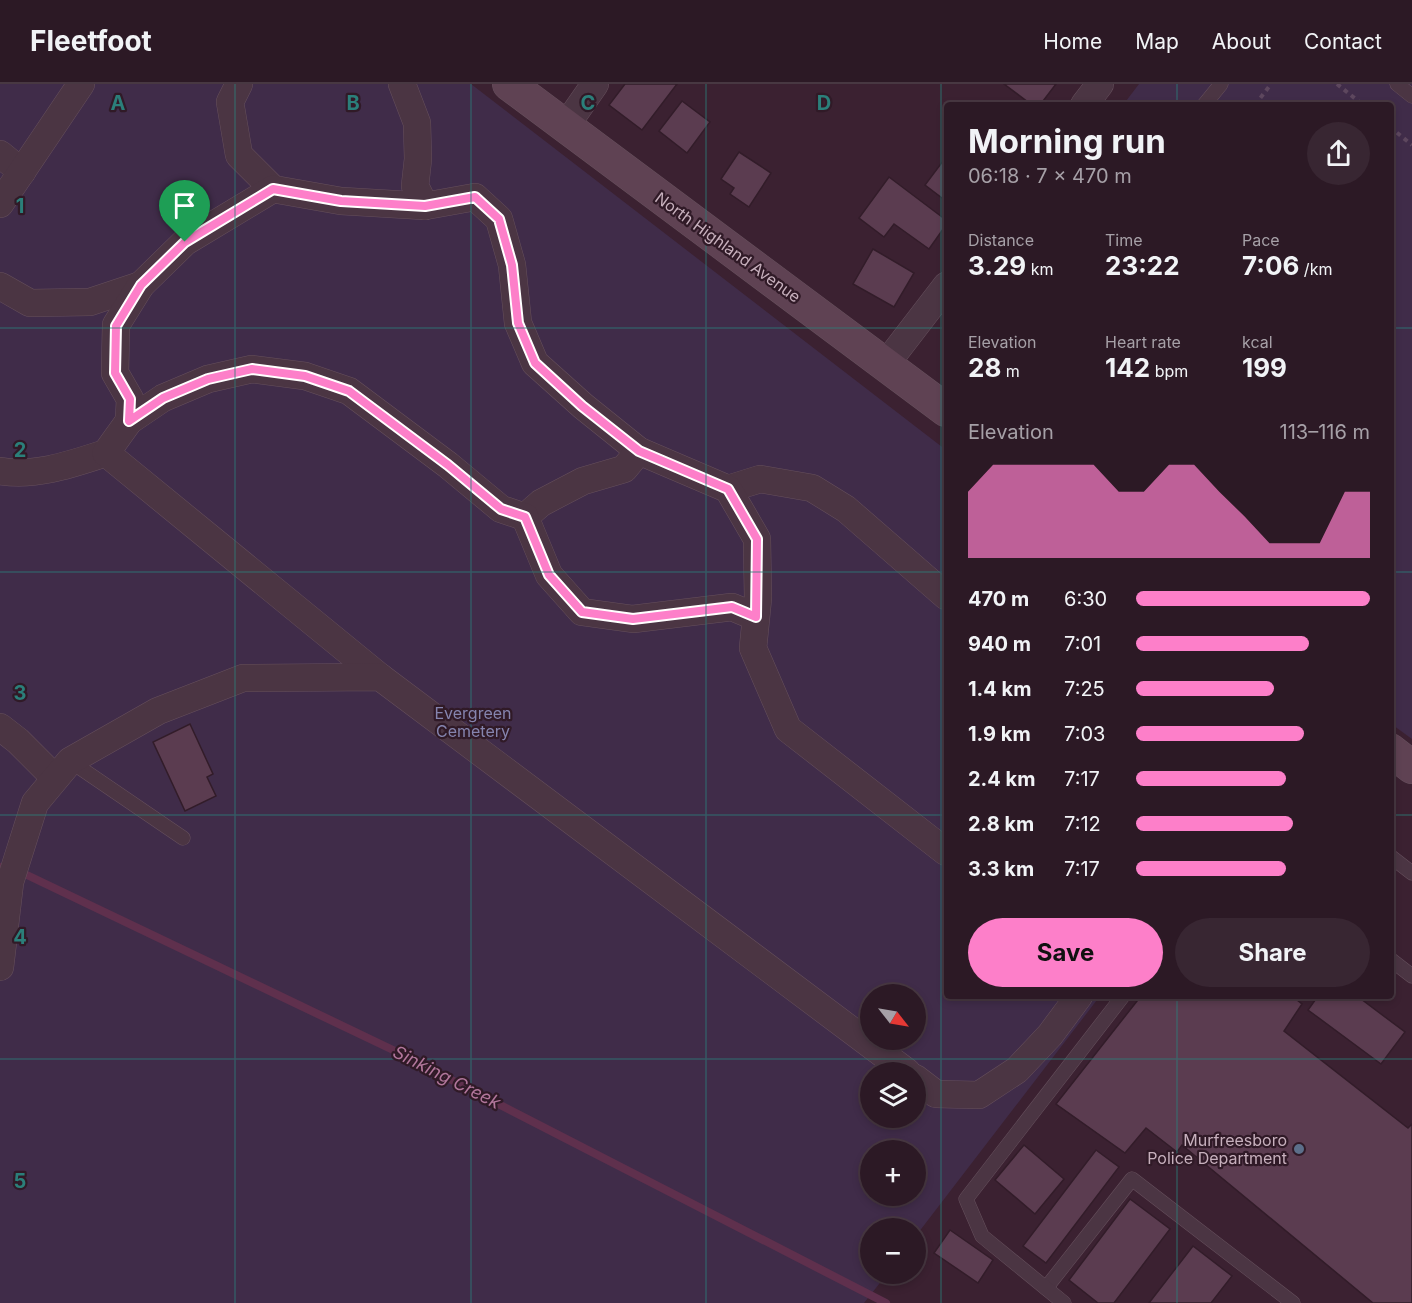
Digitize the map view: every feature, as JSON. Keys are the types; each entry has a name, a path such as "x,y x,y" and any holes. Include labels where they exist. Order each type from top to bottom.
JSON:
{"street":[{"path":"0,204 81,84"},
{"path":"239,84 230,102 239,155 273,189 341,201 425,206 475,197 499,219 512,265 518,323 535,363 582,406 639,451 728,489 757,539 756,617 753,648 789,729 944,850"},
{"path":"402,84 417,123 418,159 415,186 425,206"},
{"name":"North Highland Avenue","path":"509,84 944,408"},
{"path":"565,127 595,84"},
{"path":"1086,102 1100,84"},
{"path":"0,154 22,172"},
{"path":"129,421 130,399 115,373 116,326 141,285 185,242 273,189"},
{"path":"0,286 30,303 90,302 141,285"},
{"path":"886,364 944,289"},
{"path":"90,302 116,326"},
{"path":"0,471 15,474 63,467 106,453 129,421 163,398 208,379 252,369 305,376 349,391 448,465 501,509 525,517 549,575 582,612 633,619 732,607 756,617"},
{"path":"525,517 541,503 583,481 624,469 639,451"},
{"path":"106,453 380,677 894,1062"},
{"path":"728,489 760,479 812,488 846,509 944,594"},
{"path":"0,968 13,871 34,803 63,770 158,711 243,678 380,677"},
{"path":"0,727 63,770"},
{"path":"1394,753 1412,767"},
{"path":"926,1086 936,1094 979,1095 1017,1070 1050,1035 1077,999"}],"lane":[{"path":"1206,102 1221,84"},
{"path":"1397,84 1412,96"},
{"path":"63,770 183,838"},
{"path":"1394,859 1412,873"},
{"path":"1394,962 1412,976"},
{"path":"1065,1303 982,1236 966,1199 1122,999"},
{"path":"1046,1288 1132,1179 1293,1303"}],"path":[{"path":"1257,102 1271,84"},
{"path":"1337,84 1359,102"},
{"path":"1394,130 1412,145"}],"green space":[{"name":"Evergreen Cemetery","path":"0,84 471,84 944,448 944,999 1098,999 926,1223 926,1218 860,1218 860,1284 879,1284 864,1303 0,1303"},
{"path":"1139,84 1412,84 1412,739 1394,726 1394,102 1125,102"}],"building":[{"path":"625,84 677,84 642,130 609,105"},
{"path":"1004,84 1056,84 1042,102 1028,102"},
{"path":"682,101 710,122 687,153 659,131"},
{"path":"739,152 771,173 749,207 730,194 734,188 721,179"},
{"path":"944,160 944,199 925,185"},
{"path":"889,177 944,218 944,228 929,249 894,224 884,237 859,218"},
{"path":"873,249 914,273 894,307 853,284"},
{"path":"190,724 213,774 207,777 216,796 185,811 153,742"},
{"name":"Murfreesboro Police Department","path":"1139,999 1296,999 1302,1004 1284,1031 1408,1128 1412,1124 1412,1303 1373,1303 1182,1145 1177,1152 1146,1128 1125,1153 1056,1104"},
{"path":"1316,999 1361,999 1405,1032 1381,1064 1308,1010"},
{"path":"1024,1145 1064,1179 1035,1214 995,1180"},
{"path":"1096,1150 1119,1167 1046,1263 1023,1246"},
{"path":"1130,1199 1170,1229 1114,1303 1098,1303 1069,1280"},
{"path":"950,1230 993,1260 978,1283 934,1253"},
{"path":"1193,1246 1232,1276 1211,1303 1149,1303"}],"waterway":[{"name":"Sinking Creek","path":"0,867 27,875 393,1050 886,1303"}],"place":[{"name":"Murfreesboro Police Department","path":"1299,1149"}],"route":[{"path":"273,189 341,201 425,206 475,197 499,219 512,265 518,323 535,363 582,406 639,451 728,489 757,539 756,617 732,607 633,619 582,612 549,575 525,517 501,509 448,465 349,391 305,376 252,369 208,379 163,398 129,421 130,399 115,373 116,326 141,285 185,242 273,189"}]}
